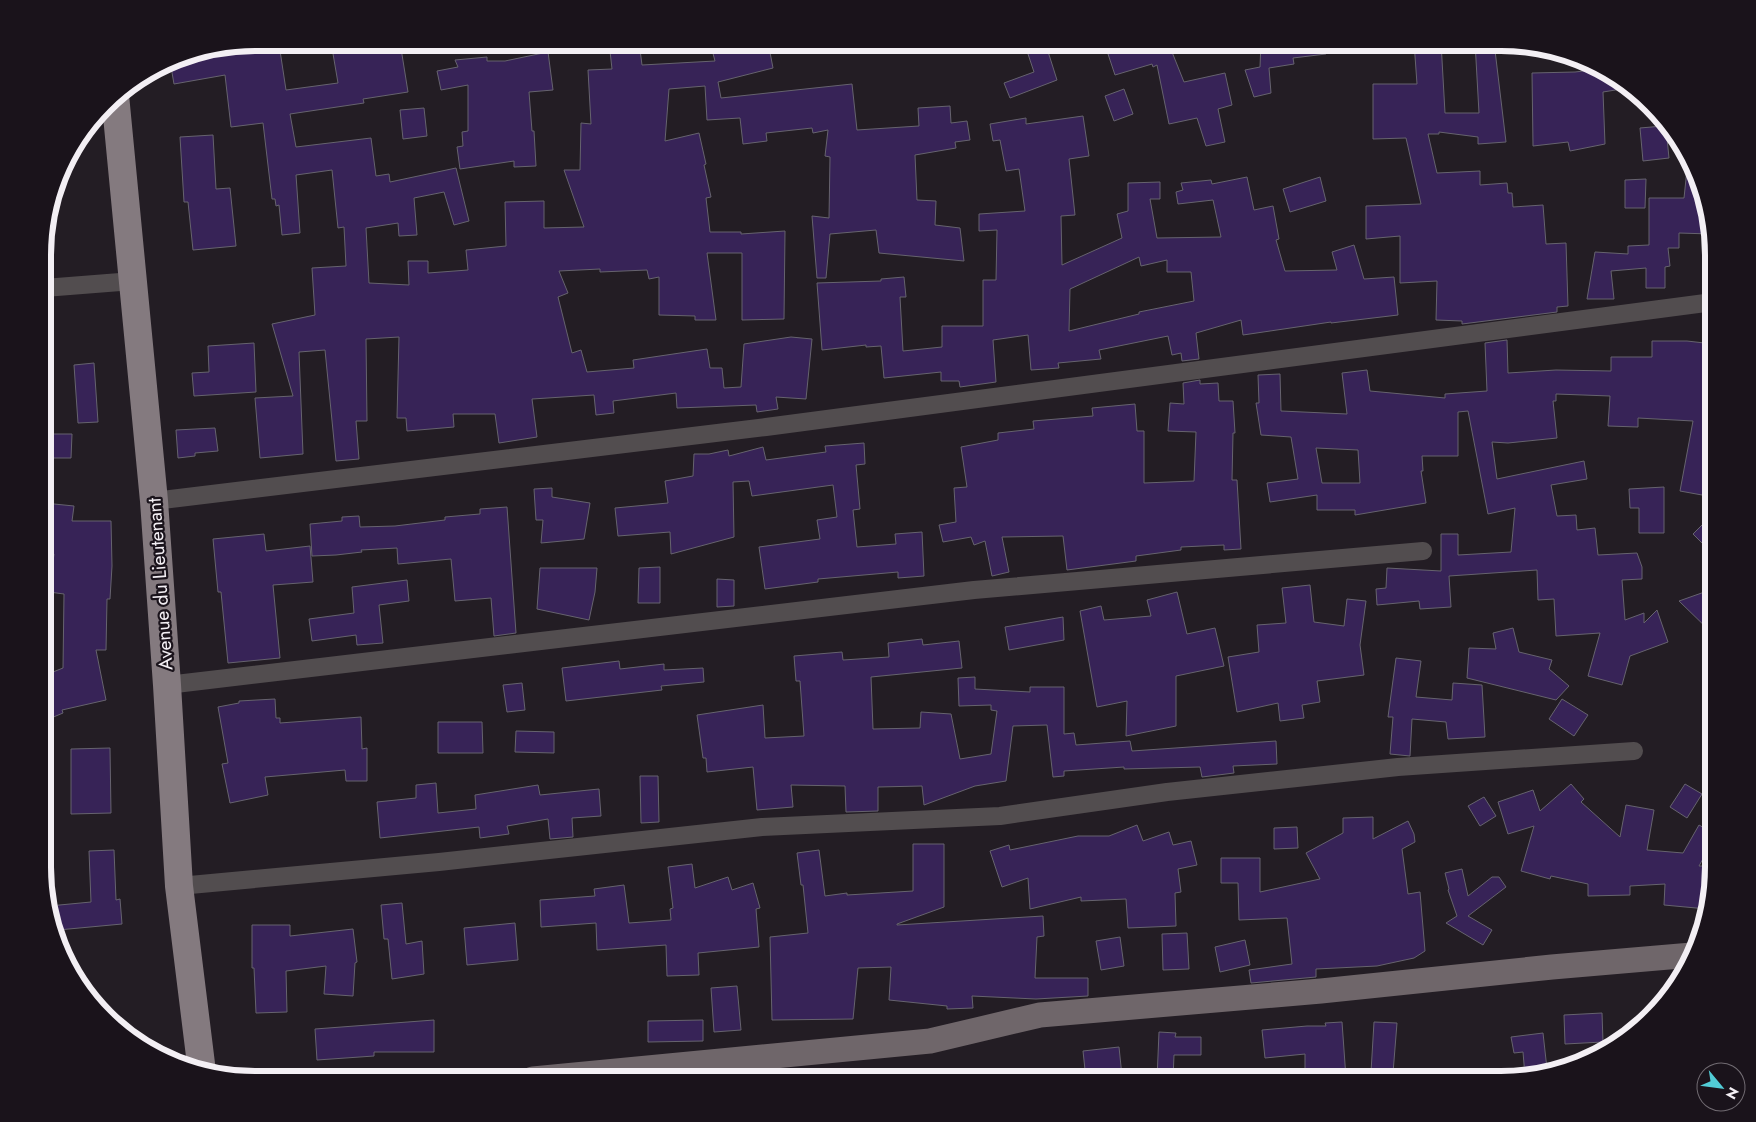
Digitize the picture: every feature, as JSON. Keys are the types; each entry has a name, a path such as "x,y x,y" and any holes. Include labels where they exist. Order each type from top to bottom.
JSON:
{"main road":[{"name":"Avenue du Lieutenant","path":"116,106 154,501 179,886 201,1064"}],"street":[{"path":"51,287 132,281"},
{"path":"154,501 776,426 1705,303"},
{"path":"167,685 974,590 1424,551"},
{"path":"179,886 439,862 762,827 1000,816 1167,792 1398,767 1634,752"},
{"path":"617,1071 930,1041 1040,1015 1321,991 1552,967 1685,956"}],"building":[{"path":"255,51 280,51 286,90 338,83 333,51 401,51 408,92 363,99 364,103 290,114 296,147 371,138 376,176 389,174 390,182 456,168 469,221 454,225 444,192 414,198 417,235 399,236 398,223 366,228 369,283 409,285 408,261 428,261 428,273 468,270 466,250 506,246 505,202 544,201 544,228 584,227 564,170 580,170 581,123 591,124 588,70 612,69 610,51 640,51 642,65 715,61 712,51 770,51 773,68 718,82 721,98 852,84 857,130 919,126 918,108 950,106 951,123 967,121 970,140 955,142 956,148 915,155 917,200 936,201 935,225 960,228 964,261 879,253 876,230 830,234 826,278 817,278 812,216 829,218 830,157 825,156 828,130 813,133 812,128 766,133 767,141 743,144 740,118 707,120 705,86 669,89 665,141 699,133 711,197 706,198 710,232 741,232 741,234 785,231 784,319 742,320 742,253 707,253 716,320 695,320 695,316 659,315 659,277 649,279 647,270 600,272 600,269 559,271 568,293 558,297 572,353 581,350 587,372 634,368 633,360 707,349 710,368 722,368 724,388 741,387 744,344 791,337 812,339 806,399 776,397 778,409 757,412 756,405 677,408 676,393 613,401 614,413 596,415 594,395 532,399 537,437 499,443 495,414 453,414 454,427 407,431 406,418 397,418 399,337 366,339 367,421 356,421 359,459 336,461 325,350 299,352 303,454 260,458 255,398 293,396 272,324 315,315 312,268 346,266 344,227 338,228 332,170 296,175 300,233 282,235 279,205 276,206 275,199 272,199 263,123 231,127 225,75 174,84 171,69 215,55"},
{"path":"1027,51 1048,51 1057,80 1010,98 1004,83 1034,72"},
{"path":"1119,51 1172,51 1184,82 1225,73 1232,105 1218,109 1225,142 1206,146 1197,118 1169,124 1157,65 1153,67 1152,64 1115,75 1108,54"},
{"path":"1261,51 1326,51 1326,54 1293,58 1294,64 1269,68 1271,93 1254,97 1245,70 1260,67"},
{"path":"1415,51 1442,51 1445,113 1479,113 1476,51 1495,51 1506,142 1478,144 1478,137 1439,132 1439,134 1428,134 1437,173 1480,171 1480,185 1507,183 1508,193 1512,193 1513,207 1543,205 1546,244 1566,243 1568,306 1557,307 1557,312 1462,324 1462,321 1436,320 1437,281 1400,283 1400,236 1366,239 1366,206 1421,204 1406,138 1373,139 1373,84 1417,84"},
{"path":"548,52 553,90 529,92 536,166 514,167 514,161 460,169 457,147 463,146 462,132 468,131 468,85 441,90 437,71 458,67 455,60 487,57 487,61 505,61"},
{"path":"1587,71 1619,89 1603,92 1605,144 1570,151 1568,142 1533,146 1532,73"},
{"path":"1124,89 1133,114 1114,121 1105,96"},
{"path":"424,108 427,136 403,139 400,110"},
{"path":"1083,116 1089,156 1069,159 1075,215 1061,216 1062,265 1122,238 1117,214 1128,211 1128,183 1160,182 1160,199 1150,199 1157,238 1221,237 1213,200 1178,204 1176,192 1183,190 1181,183 1211,180 1212,184 1247,177 1254,210 1273,206 1279,239 1276,240 1285,271 1337,270 1332,252 1354,245 1364,279 1394,277 1398,315 1331,322 1243,335 1241,320 1196,333 1199,359 1182,361 1181,353 1172,355 1168,336 1099,350 1101,359 1058,363 1059,368 1031,370 1028,335 993,340 996,382 960,387 959,381 941,381 941,372 884,378 881,346 866,347 866,345 822,350 817,283 881,281 881,279 904,277 906,297 900,297 903,351 942,347 942,326 983,326 983,280 996,280 997,230 979,231 979,214 1025,211 1019,169 1006,171 1000,140 993,141 990,124 1026,118 1026,124","holes":["1139,257 1141,266 1167,260 1167,272 1191,272 1194,301 1139,312 1139,314 1069,331 1070,289"]},
{"path":"1659,126 1667,137 1669,158 1643,161 1640,128"},
{"path":"213,135 216,189 230,188 236,246 193,250 188,202 184,202 180,137"},
{"path":"1687,172 1698,202 1703,234 1679,233 1679,248 1668,248 1670,266 1665,267 1665,288 1646,288 1646,268 1611,271 1614,299 1587,299 1595,252 1628,254 1628,246 1649,245 1649,198 1684,198"},
{"path":"1320,177 1326,201 1290,212 1283,189"},
{"path":"1646,179 1645,208 1625,208 1625,180"},
{"path":"1507,340 1508,373 1556,370 1611,371 1611,357 1652,357 1652,341 1705,343 1705,496 1680,491 1693,421 1638,418 1638,427 1608,426 1610,396 1556,394 1556,401 1553,401 1557,438 1508,443 1492,442 1497,479 1584,461 1587,479 1551,485 1557,516 1576,515 1577,530 1595,528 1598,555 1637,553 1642,567 1642,579 1622,580 1625,620 1644,613 1644,623 1657,610 1668,642 1630,656 1622,685 1588,676 1600,633 1556,636 1554,599 1538,600 1537,570 1449,576 1451,607 1420,609 1419,601 1377,605 1376,589 1386,588 1387,568 1441,571 1441,534 1458,534 1458,555 1511,552 1515,508 1488,514 1468,411 1458,412 1458,456 1422,456 1423,471 1421,471 1426,503 1355,515 1355,510 1317,510 1317,495 1270,502 1267,483 1298,479 1291,437 1261,435 1256,403 1259,403 1258,375 1280,374 1281,411 1347,414 1342,373 1367,370 1370,391 1445,398 1445,394 1487,391 1485,343","holes":["1316,448 1358,450 1360,483 1322,483"]},
{"path":"254,343 256,392 194,396 192,373 209,372 208,346"},
{"path":"94,363 98,422 78,423 74,365"},
{"path":"1200,380 1200,384 1218,383 1219,401 1233,401 1235,433 1233,433 1232,480 1237,480 1241,549 1224,550 1224,545 1181,547 1181,550 1136,556 1136,561 1067,570 1063,536 1002,537 1009,572 992,576 985,541 974,545 971,537 943,542 939,525 956,522 954,488 967,487 961,447 998,440 998,433 1034,429 1033,421 1093,416 1092,408 1135,404 1137,431 1144,431 1144,483 1194,481 1196,432 1168,431 1170,403 1184,404 1183,383"},
{"path":"215,428 218,451 195,453 195,456 178,458 176,430"},
{"path":"51,434 72,434 71,458 51,458"},
{"path":"864,443 865,464 856,465 860,509 853,510 857,547 896,544 895,534 922,532 924,576 898,578 898,572 818,579 818,582 765,589 759,547 820,539 817,520 837,517 833,485 752,496 749,481 733,482 734,537 671,554 670,532 618,536 615,508 668,503 665,481 693,476 694,454 709,454 728,450 729,456 763,447 766,460 826,452 825,446"},
{"path":"1664,487 1664,533 1639,533 1639,508 1630,508 1629,489"},
{"path":"552,488 552,497 590,503 584,539 541,543 543,520 536,520 534,489"},
{"path":"51,504 74,506 72,521 111,521 112,566 110,599 107,599 106,650 96,650 106,700 62,710 63,713 51,718 51,673 63,668 64,594 51,592 54,554 51,553"},
{"path":"507,507 516,633 494,636 491,598 455,601 451,559 398,564 397,548 312,556 310,524 342,521 342,517 359,516 360,527 395,526 445,520 445,517 480,514 480,509"},
{"path":"1705,522 1705,546 1693,534"},
{"path":"264,534 266,551 310,546 313,582 273,585 280,658 228,663 221,592 218,592 213,539"},
{"path":"660,567 660,603 638,603 639,568"},
{"path":"540,568 597,568 595,592 589,620 537,609"},
{"path":"717,579 734,580 734,606 717,607"},
{"path":"407,580 409,601 379,605 383,643 357,645 356,635 312,641 309,619 354,613 352,587"},
{"path":"1310,585 1314,622 1344,626 1347,599 1366,601 1360,645 1364,675 1317,681 1320,702 1302,705 1304,718 1280,721 1278,703 1237,712 1228,657 1259,652 1257,625 1286,623 1282,588"},
{"path":"1177,592 1187,634 1215,628 1224,666 1176,676 1176,726 1126,736 1127,701 1097,707 1080,611 1101,606 1104,620 1151,616 1147,600"},
{"path":"1705,592 1705,626 1679,601"},
{"path":"1063,617 1064,640 1009,650 1005,627"},
{"path":"1513,628 1519,652 1552,660 1549,669 1569,686 1556,700 1467,678 1469,648 1496,649 1493,633"},
{"path":"922,639 923,645 959,641 962,668 871,677 873,729 920,728 921,712 951,714 960,759 991,754 997,711 991,710 991,705 959,706 958,678 975,677 975,689 1030,692 1030,687 1064,687 1064,734 1074,733 1076,745 1130,741 1132,751 1276,741 1277,764 1233,766 1234,773 1202,777 1200,767 1124,769 1124,767 1064,771 1064,776 1053,777 1047,725 1013,726 1006,781 975,786 924,805 922,786 878,787 878,811 846,812 845,786 791,785 793,807 757,810 753,767 707,772 706,758 703,758 697,715 763,705 765,738 804,736 800,681 796,681 794,656 842,652 843,660 889,657 888,643"},
{"path":"1396,658 1421,661 1416,697 1452,700 1453,683 1482,685 1485,737 1448,739 1446,722 1412,719 1410,756 1390,754 1393,717 1388,717"},
{"path":"619,661 620,669 664,664 664,670 703,668 704,682 661,686 662,690 566,701 562,668"},
{"path":"522,683 525,710 507,712 503,685"},
{"path":"275,699 276,718 280,718 280,723 361,717 362,749 367,748 367,781 346,781 345,770 265,777 268,795 230,803 222,764 228,763 218,707 239,703 239,701"},
{"path":"1562,699 1588,715 1574,736 1549,719"},
{"path":"438,722 482,722 483,753 438,753"},
{"path":"516,731 554,732 554,753 515,752"},
{"path":"110,748 111,813 71,814 71,749"},
{"path":"640,776 658,776 659,822 641,823"},
{"path":"436,783 438,813 476,809 475,795 538,785 540,795 599,789 601,816 572,818 573,837 550,839 548,819 507,826 509,834 480,838 479,827 380,838 377,802 416,798 416,785"},
{"path":"1571,784 1584,799 1581,802 1620,837 1626,805 1654,810 1647,850 1683,853 1699,825 1705,828 1705,855 1699,866 1705,866 1701,908 1664,905 1665,884 1630,886 1630,895 1588,896 1588,884 1551,876 1550,879 1521,871 1534,826 1508,834 1498,802 1533,790 1540,811"},
{"path":"1685,784 1702,794 1687,818 1670,807"},
{"path":"1484,797 1496,816 1480,826 1468,806"},
{"path":"1373,817 1373,839 1408,821 1414,834 1415,842 1402,849 1408,894 1420,892 1425,951 1414,958 1377,966 1316,969 1316,977 1251,983 1249,970 1292,964 1287,918 1239,920 1238,883 1221,883 1221,858 1260,858 1260,892 1320,879 1306,853 1343,833 1343,818"},
{"path":"1137,825 1143,841 1169,832 1173,845 1191,841 1197,865 1178,869 1181,892 1175,893 1176,926 1128,928 1126,899 1081,901 1081,897 1030,909 1028,878 1002,887 990,851 1009,845 1010,850 1078,836 1109,836"},
{"path":"1297,827 1298,848 1274,849 1274,828"},
{"path":"913,844 944,844 944,907 897,925 1043,916 1044,936 1037,937 1035,978 1088,978 1088,996 1036,999 972,996 973,1008 947,1009 947,1006 889,1000 891,967 858,968 853,1019 772,1020 770,937 808,933 803,885 801,885 797,853 819,850 825,896 847,893 847,895 913,891"},
{"path":"114,850 116,900 120,899 122,924 61,930 55,905 91,902 89,851"},
{"path":"692,864 695,888 728,877 732,890 753,883 760,908 756,909 759,947 698,953 699,975 667,976 666,945 597,950 596,923 541,927 540,900 595,896 594,889 624,885 629,923 671,920 670,909 673,908 668,867"},
{"path":"1462,869 1468,896 1492,877 1499,877 1506,887 1468,916 1492,930 1483,945 1446,923 1457,916 1448,890 1445,873"},
{"path":"402,903 406,944 422,941 424,974 392,979 388,939 384,939 381,905"},
{"path":"515,923 518,960 467,965 464,928"},
{"path":"252,925 290,925 290,936 353,929 357,962 355,963 353,996 324,994 326,966 286,971 287,1012 256,1013 254,968 252,968"},
{"path":"1187,933 1189,969 1163,970 1162,934"},
{"path":"1120,937 1124,966 1101,970 1096,941"},
{"path":"1245,940 1250,965 1220,972 1215,947"},
{"path":"737,986 741,1030 714,1032 711,988"},
{"path":"1602,1013 1603,1042 1565,1044 1564,1015"},
{"path":"434,1020 434,1052 374,1052 374,1056 317,1060 315,1029"},
{"path":"703,1020 703,1041 648,1042 648,1021"},
{"path":"1342,1022 1346,1071 1305,1071 1305,1054 1265,1058 1262,1030 1326,1026 1325,1023"},
{"path":"1374,1022 1397,1023 1393,1071 1371,1071"},
{"path":"1159,1032 1176,1033 1175,1037 1201,1037 1201,1055 1174,1055 1173,1071 1157,1071"},
{"path":"1543,1033 1547,1066 1524,1069 1523,1052 1514,1053 1511,1037"},
{"path":"1119,1047 1121,1071 1085,1071 1083,1051"}]}
